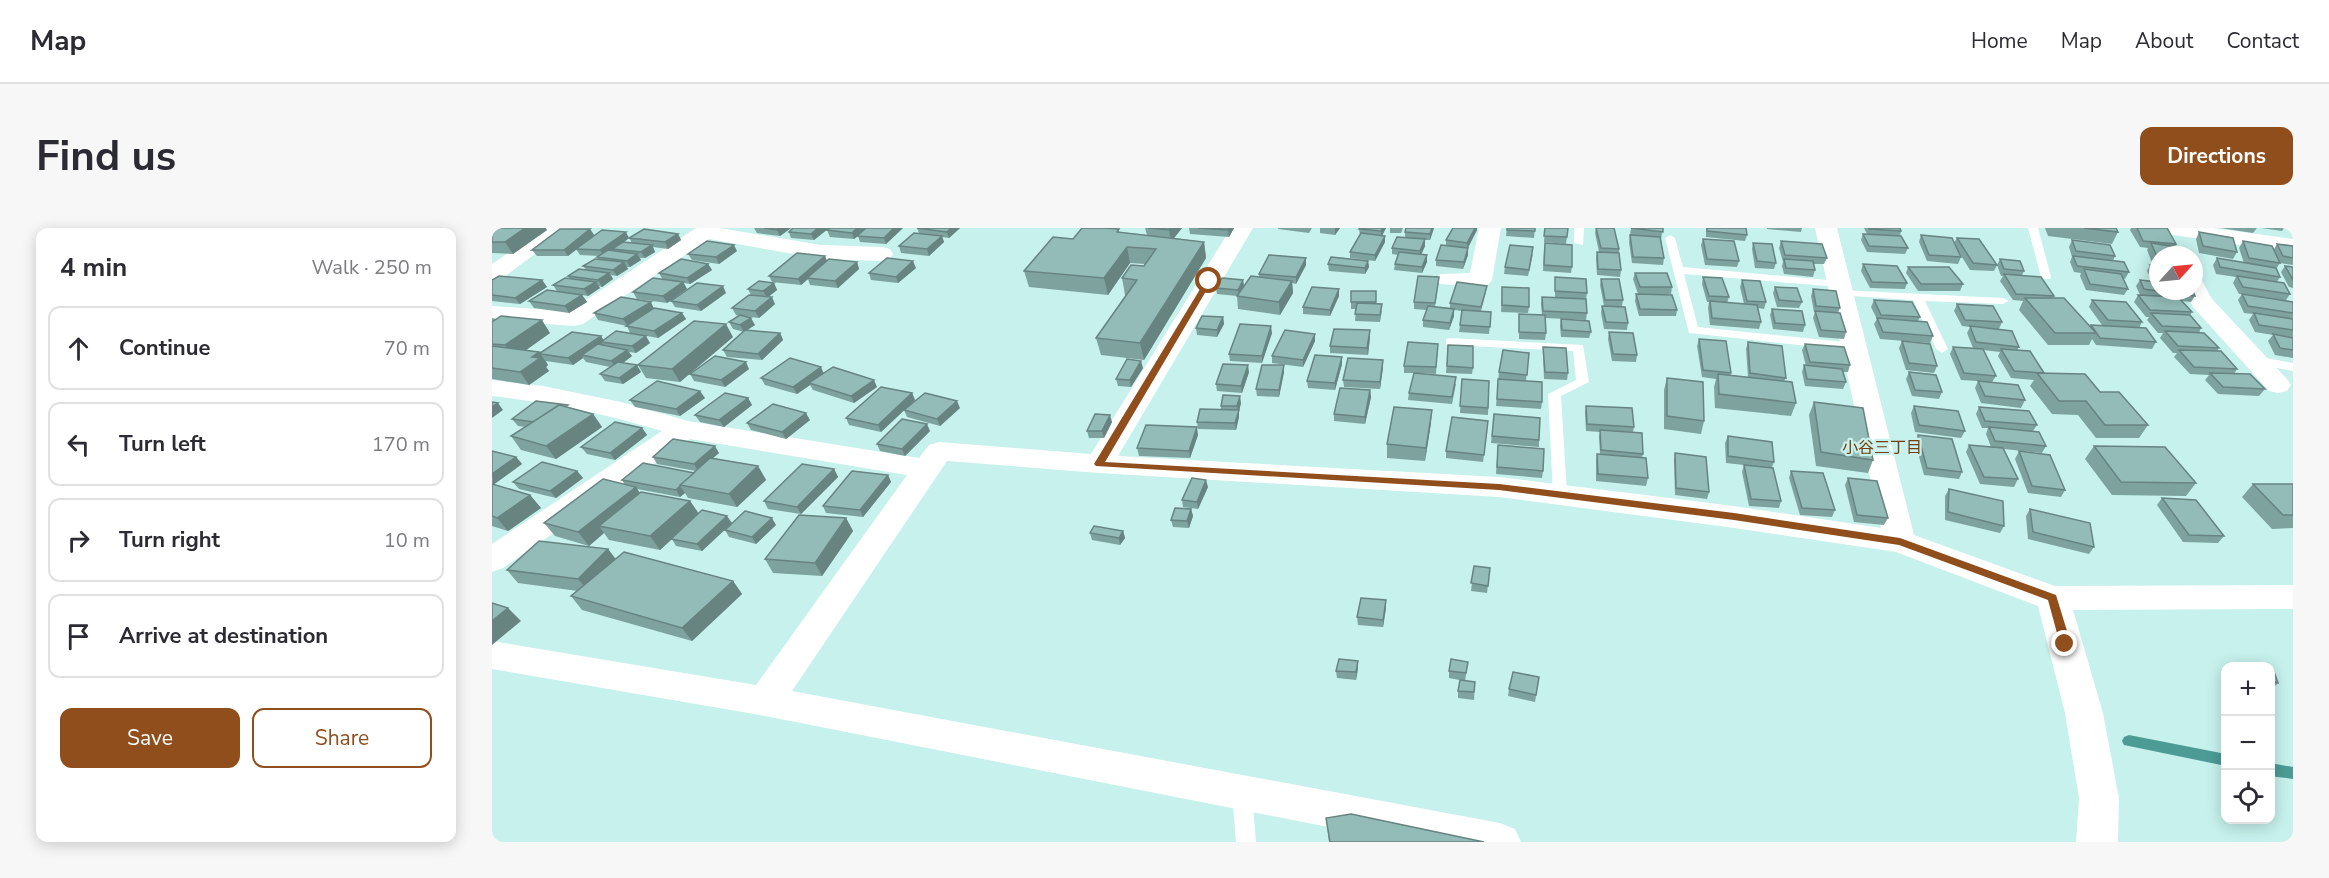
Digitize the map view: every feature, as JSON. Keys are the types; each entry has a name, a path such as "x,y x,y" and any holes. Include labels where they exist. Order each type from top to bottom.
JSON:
{"street":[{"path":"492,275 559,228"},
{"path":"1099,464 1242,228"},
{"path":"1448,279 1480,280 1490,228"},
{"path":"1826,228 1900,542"},
{"path":"2168,228 2293,246"},
{"path":"2168,228 2177,246"},
{"path":"492,314 574,319 705,232 739,232 821,252 882,254"},
{"path":"2200,300 2255,360 2286,376"},
{"path":"492,388 543,394 609,408 685,429 927,469"},
{"path":"492,560 685,429"},
{"path":"765,701 939,451 1099,464 1499,487 1734,517 1900,542 2053,598 2293,597"},
{"path":"2053,598 2084,713 2099,798 2097,842"},
{"path":"492,655 765,701 1500,842"}],"lane":[{"path":"1579,228 1579,243"},
{"path":"2033,228 2046,277"},
{"path":"1670,237 1693,330 1854,347"},
{"path":"1679,270 1840,289 2003,301"},
{"path":"1917,296 1942,349"},
{"path":"1450,342 1579,348 1583,382 1554,394 1560,495"},
{"path":"1242,793 1246,842"}],"building":[{"path":"492,228 525,228 505,242 492,242"},
{"path":"793,228 818,228 811,234 789,232"},
{"path":"857,228 852,233 827,230"},
{"path":"866,228 894,228 884,238 857,236"},
{"path":"917,228 951,228 947,232"},
{"path":"1082,228 1119,229 1117,232 1204,242 1140,343 1096,338 1137,280 1122,278 1131,265 1144,266 1156,249 1127,247 1104,278 1024,271 1053,237 1073,239"},
{"path":"1148,228 1171,228 1169,230"},
{"path":"1198,228 1229,228 1228,230"},
{"path":"1360,228 1383,228 1381,231"},
{"path":"1406,228 1432,228 1430,234 1405,232"},
{"path":"1453,228 1475,228 1467,243 1446,240"},
{"path":"1507,228 1535,228 1535,231 1507,230"},
{"path":"1545,228 1568,228 1567,237 1544,236"},
{"path":"1596,228 1614,228 1619,249 1601,248"},
{"path":"1631,228 1663,228 1663,232"},
{"path":"1707,228 1746,228 1747,235 1707,231"},
{"path":"1900,228 1901,231 1869,229"},
{"path":"2084,228 2116,228 2118,232"},
{"path":"2137,228 2167,228 2176,244 2143,241"},
{"path":"560,229 590,229 564,250 532,250"},
{"path":"644,229 678,234 665,242 629,238"},
{"path":"602,230 626,232 600,250 576,249"},
{"path":"2199,232 2233,238 2237,252 2203,246"},
{"path":"914,233 942,236 927,249 899,246"},
{"path":"1361,233 1385,236 1375,255 1350,252"},
{"path":"1863,234 1901,236 1908,248 1869,246"},
{"path":"1630,235 1660,237 1664,258 1633,257"},
{"path":"1921,235 1952,238 1961,257 1929,255"},
{"path":"1397,237 1425,239 1420,251 1392,248"},
{"path":"1957,238 1979,239 1997,265 1973,263"},
{"path":"1703,239 1734,241 1739,261 1707,259"},
{"path":"2072,240 2110,245 2115,256 2076,251"},
{"path":"707,241 734,245 716,257 688,254"},
{"path":"1781,241 1822,244 1827,258 1785,255"},
{"path":"2243,241 2272,246 2280,263 2249,258"},
{"path":"623,242 652,245 641,252 612,249"},
{"path":"1545,243 1572,245 1572,267 1544,265"},
{"path":"1753,243 1772,244 1776,263 1757,261"},
{"path":"2151,243 2170,246 2152,246"},
{"path":"2277,244 2293,246 2293,258 2283,256"},
{"path":"1441,245 1468,248 1464,262 1436,260"},
{"path":"1510,245 1533,247 1529,270 1505,267"},
{"path":"608,250 637,254 627,261 597,257"},
{"path":"1399,252 1427,255 1422,267 1395,264"},
{"path":"1597,252 1619,253 1621,270 1598,269"},
{"path":"797,253 825,256 798,279 769,276"},
{"path":"1269,255 1306,258 1296,277 1259,274"},
{"path":"2073,256 2124,262 2129,272 2077,266"},
{"path":"1331,257 1368,261 1365,268 1328,264"},
{"path":"887,258 913,261 896,277 869,273"},
{"path":"2217,258 2276,268 2280,277 2220,267"},
{"path":"595,259 624,262 613,270 583,266"},
{"path":"681,259 708,264 687,278 659,273"},
{"path":"829,259 857,262 835,281 807,278"},
{"path":"1784,259 1813,261 1815,270 1786,268"},
{"path":"2000,259 2020,261 2024,271 2004,269"},
{"path":"1863,264 1897,266 1907,283 1872,282"},
{"path":"2285,266 2293,267 2293,280"},
{"path":"1908,267 1949,267 1963,284 1921,284"},
{"path":"579,269 609,273 598,280 568,276"},
{"path":"2084,269 2121,274 2128,289 2090,284"},
{"path":"1635,273 1667,273 1672,287 1640,287"},
{"path":"2004,274 2041,277 2054,296 2016,294"},
{"path":"499,276 542,280 515,298 492,295 492,280"},
{"path":"1251,276 1292,281 1279,302 1237,296"},
{"path":"1418,276 1439,277 1435,303 1414,302"},
{"path":"2237,276 2284,283 2290,294 2243,287"},
{"path":"1555,277 1586,279 1587,293 1555,291"},
{"path":"1703,277 1722,278 1729,297 1709,296"},
{"path":"565,278 596,282 584,289 553,285"},
{"path":"653,278 683,282 663,296 633,292"},
{"path":"1222,278 1243,280 1238,290 1216,288"},
{"path":"1601,279 1619,279 1623,300 1605,300"},
{"path":"1742,280 1760,281 1766,302 1747,301"},
{"path":"2140,280 2149,281 2149,290 2144,289"},
{"path":"759,281 774,283 763,291 748,289"},
{"path":"1457,282 1487,286 1481,307 1450,303"},
{"path":"697,283 723,286 697,305 671,301"},
{"path":"1312,287 1339,289 1330,310 1303,307"},
{"path":"1502,287 1529,288 1529,307 1502,305"},
{"path":"1775,287 1797,288 1802,302 1779,300"},
{"path":"1813,289 1836,291 1840,308 1816,306"},
{"path":"547,290 582,295 565,306 529,301"},
{"path":"1351,291 1376,291 1376,302 1351,302"},
{"path":"1636,294 1672,295 1677,310 1640,309"},
{"path":"2242,294 2293,302 2293,313 2248,306"},
{"path":"749,295 772,297 755,311 732,308"},
{"path":"2138,295 2149,296 2149,300 2181,300 2192,312 2150,310"},
{"path":"621,297 651,302 623,319 594,313"},
{"path":"1542,297 1586,299 1587,313 1543,311"},
{"path":"2025,298 2064,298 2096,333 2055,333"},
{"path":"1874,300 1912,302 1920,317 1881,315"},
{"path":"2092,300 2126,302 2142,322 2108,320"},
{"path":"1710,301 1757,305 1761,322 1712,318"},
{"path":"1357,303 1382,304 1380,315 1355,314"},
{"path":"1957,304 1993,306 2002,322 1965,320"},
{"path":"1428,306 1454,309 1450,323 1423,320"},
{"path":"1602,306 1625,307 1628,323 1606,322"},
{"path":"654,308 682,313 654,331 626,326"},
{"path":"1772,309 1802,311 1805,325 1775,323"},
{"path":"1462,310 1491,312 1490,327 1460,325"},
{"path":"1815,311 1840,313 1846,332 1821,330"},
{"path":"2151,313 2190,315 2201,328 2162,326"},
{"path":"2254,313 2293,319 2293,330 2259,325"},
{"path":"1519,314 1545,315 1546,333 1519,332"},
{"path":"740,315 751,318 740,325 729,322"},
{"path":"501,316 542,320 505,345 492,344 492,322"},
{"path":"1202,316 1223,317 1217,330 1196,328"},
{"path":"1877,318 1927,322 1933,336 1883,332"},
{"path":"1561,319 1589,321 1591,332 1562,330"},
{"path":"694,321 726,324 672,369 638,365"},
{"path":"1240,324 1271,326 1262,356 1229,354"},
{"path":"2091,325 2146,328 2156,342 2100,338"},
{"path":"1970,326 2012,331 2019,347 1976,342"},
{"path":"1334,329 1370,330 1367,348 1330,346"},
{"path":"745,330 780,333 758,354 723,350"},
{"path":"1285,330 1315,334 1303,360 1272,356"},
{"path":"616,331 646,336 632,346 601,342"},
{"path":"2165,331 2204,333 2219,348 2178,346"},
{"path":"572,332 601,336 568,358 540,353"},
{"path":"1609,332 1633,333 1637,355 1613,354"},
{"path":"2273,334 2293,338 2293,350 2280,348"},
{"path":"1699,339 1726,341 1731,373 1703,370"},
{"path":"1902,341 1930,344 1937,366 1909,363"},
{"path":"1408,342 1438,344 1436,367 1404,366"},
{"path":"1748,342 1782,346 1786,378 1750,373"},
{"path":"598,344 627,350 611,361 582,355"},
{"path":"1805,344 1844,347 1850,365 1810,362"},
{"path":"1448,345 1473,346 1473,368 1447,366"},
{"path":"492,346 539,352 532,357 540,358 520,372 492,368"},
{"path":"1543,347 1566,348 1568,373 1545,372"},
{"path":"1953,347 1983,349 1996,376 1964,373"},
{"path":"2001,349 2030,351 2044,373 2014,371"},
{"path":"1503,350 1529,353 1527,375 1499,372"},
{"path":"2179,350 2221,351 2237,369 2194,367"},
{"path":"1315,355 1342,357 1335,383 1307,381"},
{"path":"715,356 746,362 721,380 690,374"},
{"path":"790,358 821,367 793,387 761,378"},
{"path":"1348,358 1383,360 1380,382 1343,380"},
{"path":"1127,359 1141,361 1130,380 1116,379"},
{"path":"618,362 637,365 619,378 600,374"},
{"path":"1223,364 1248,365 1241,386 1216,384"},
{"path":"1262,365 1284,365 1279,390 1256,389"},
{"path":"1804,365 1842,369 1846,382 1807,379"},
{"path":"833,367 874,380 851,396 809,383"},
{"path":"1909,372 1936,375 1942,392 1915,390"},
{"path":"1414,373 1456,377 1452,397 1409,393"},
{"path":"2037,373 2085,374 2100,392 2119,392 2148,425 2105,425 2086,401 2059,401"},
{"path":"2210,373 2250,374 2265,389 2223,387"},
{"path":"1718,374 1792,382 1796,403 1719,394"},
{"path":"1667,378 1703,382 1704,421 1667,416"},
{"path":"1462,379 1489,381 1488,408 1460,406"},
{"path":"1498,379 1542,382 1542,402 1497,399"},
{"path":"657,381 700,391 676,409 630,400"},
{"path":"1978,381 2018,385 2025,400 1985,396"},
{"path":"881,387 912,393 878,425 846,418"},
{"path":"1340,388 1370,390 1365,417 1334,414"},
{"path":"725,393 748,398 719,420 695,415"},
{"path":"925,393 957,401 937,419 904,410"},
{"path":"1223,395 1240,396 1237,406 1221,406"},
{"path":"536,401 568,405 565,407 559,405 534,422 512,419"},
{"path":"1814,402 1863,408 1873,460 1821,452"},
{"path":"773,404 806,413 782,432 747,423"},
{"path":"559,405 593,414 546,446 511,436"},
{"path":"1586,406 1632,408 1634,427 1587,424"},
{"path":"1914,406 1958,411 1965,431 1919,425"},
{"path":"1394,407 1432,410 1426,448 1387,444"},
{"path":"1979,407 2029,411 2037,425 1985,421"},
{"path":"1200,409 1239,410 1235,423 1197,422"},
{"path":"1095,414 1110,415 1102,431 1087,431"},
{"path":"1494,414 1540,418 1539,440 1492,436"},
{"path":"1452,417 1488,421 1484,455 1446,451"},
{"path":"902,419 927,424 902,449 877,444"},
{"path":"615,422 642,428 610,453 581,447"},
{"path":"1146,425 1197,427 1189,451 1137,448"},
{"path":"1989,427 2039,432 2046,446 1995,441"},
{"path":"1600,430 1642,433 1643,454 1601,450"},
{"path":"1918,435 1952,439 1962,472 1927,468"},
{"path":"1728,436 1772,442 1774,462 1728,456"},
{"path":"673,439 715,446 694,464 653,457"},
{"path":"1498,445 1544,449 1543,471 1497,467"},
{"path":"1969,445 2003,448 2018,479 1984,477"},
{"path":"2094,446 2165,447 2196,483 2121,482"},
{"path":"492,451 516,457 492,474"},
{"path":"2019,451 2050,455 2065,490 2032,486"},
{"path":"1675,453 1706,457 1709,492 1676,488"},
{"path":"1597,454 1646,458 1648,478 1598,474"},
{"path":"710,458 758,466 729,494 680,485"},
{"path":"542,462 577,471 550,491 513,482"},
{"path":"643,463 694,473 676,490 622,480"},
{"path":"802,464 834,469 797,507 764,501"},
{"path":"1744,465 1773,468 1781,501 1751,499"},
{"path":"852,471 888,475 860,510 823,506"},
{"path":"1791,471 1823,473 1835,510 1802,508"},
{"path":"1192,478 1206,480 1197,502 1182,500"},
{"path":"1848,478 1877,481 1888,518 1857,515"},
{"path":"603,479 636,487 578,532 544,523"},
{"path":"492,484 530,495 497,518 492,516"},
{"path":"2253,484 2293,484 2293,515 2283,515"},
{"path":"1949,489 2003,501 2004,526 1948,512"},
{"path":"641,492 690,501 650,536 599,526"},
{"path":"2162,498 2196,500 2224,536 2189,535"},
{"path":"1175,508 1191,509 1187,521 1171,520"},
{"path":"2030,509 2090,523 2094,547 2033,532"},
{"path":"702,510 727,516 697,544 671,539"},
{"path":"745,511 772,518 752,537 725,530"},
{"path":"799,515 846,518 815,563 765,559"},
{"path":"1094,526 1123,531 1119,538 1090,533"},
{"path":"539,541 608,549 578,579 507,570"},
{"path":"624,552 733,581 682,628 571,596"},
{"path":"1474,566 1490,568 1488,586 1471,583"},
{"path":"1361,598 1386,600 1383,620 1357,617"},
{"path":"492,603 508,608 492,621"},
{"path":"1339,659 1358,661 1356,672 1336,671"},
{"path":"1451,659 1468,662 1466,673 1449,671"},
{"path":"1513,672 1539,677 1536,695 1509,689"},
{"path":"1460,680 1475,682 1474,692 1458,691"},
{"path":"1351,814 1484,842 1330,842 1326,818"}],"waterway":[{"path":"2129,741 2221,759"},
{"path":"2275,770 2293,773"}],"district":[{"name":"小谷三丁目","path":"1882,448"}],"route":[{"path":"1209,281 1099,464 1499,487 1734,517 1900,542 2053,598 2065,644"}]}
